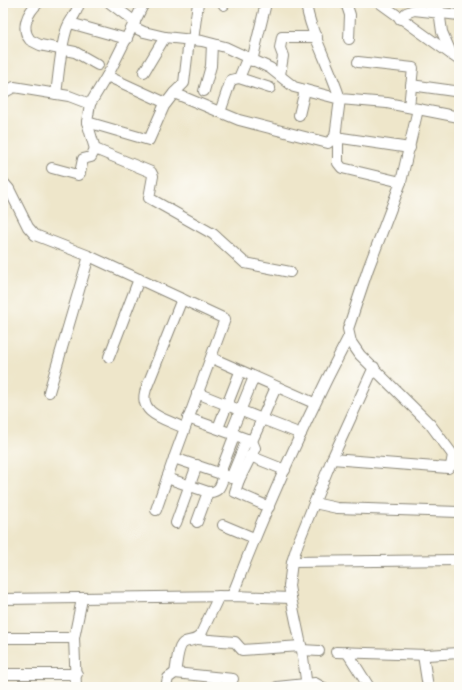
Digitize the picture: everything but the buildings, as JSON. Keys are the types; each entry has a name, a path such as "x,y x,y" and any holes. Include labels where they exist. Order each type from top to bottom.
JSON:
{"street":[{"path":"38,3 28,16 27,36 34,43 75,52 98,65"},
{"path":"56,94 65,34 70,23 76,16 79,3"},
{"path":"110,3 144,32 164,37 191,40 225,47 249,60 270,68 294,87 340,99 413,108 459,117"},
{"path":"52,168 78,175 80,173 83,159 91,157 95,149 87,122 90,104 127,39 144,3"},
{"path":"87,122 150,140 166,103 184,83 198,3"},
{"path":"239,78 249,60 266,3"},
{"path":"306,3 340,99 336,137 338,163 342,168 401,182"},
{"path":"346,3 350,15 349,39"},
{"path":"380,3 400,19 455,57"},
{"path":"438,3 442,32 455,57"},
{"path":"400,19 406,13 414,10 439,14 459,15"},
{"path":"70,23 127,39"},
{"path":"144,72 164,37"},
{"path":"280,75 283,53 280,48 282,37 317,37"},
{"path":"204,91 211,66 212,44"},
{"path":"332,459 448,468 451,466 456,455 430,424 374,367 360,355 349,336 348,329 368,269 401,182 410,148 413,108 411,85 413,70 411,68 358,62"},
{"path":"107,76 166,103"},
{"path":"220,112 231,80 239,78 270,88"},
{"path":"411,85 454,92"},
{"path":"3,93 14,86 69,96 90,104"},
{"path":"298,115 304,90"},
{"path":"174,93 247,122 328,144 336,137 410,148"},
{"path":"95,149 151,172 153,176 150,198 213,234 245,263 290,272"},
{"path":"3,182 10,189 28,227 35,235 89,256 225,319 212,358 184,428 156,510"},
{"path":"49,392 89,256"},
{"path":"109,357 139,279"},
{"path":"182,299 146,389 143,401 147,410 184,428"},
{"path":"232,596 254,538 314,403 349,336"},
{"path":"212,358 240,372 314,403"},
{"path":"307,685 302,648 289,586 292,562 332,459 374,367"},
{"path":"218,428 240,372"},
{"path":"254,377 240,411 233,434 228,477 235,492 269,507"},
{"path":"167,478 208,492 216,492 228,477 262,419 276,387"},
{"path":"197,393 301,434"},
{"path":"188,418 250,440 255,448 250,456 228,477"},
{"path":"250,456 285,470"},
{"path":"174,458 228,477"},
{"path":"176,523 197,465"},
{"path":"196,522 208,492"},
{"path":"314,503 337,508 459,512"},
{"path":"224,525 254,538"},
{"path":"292,562 459,560"},
{"path":"3,600 219,596 291,598"},
{"path":"197,639 203,632 219,596"},
{"path":"76,687 77,674 74,638 82,599"},
{"path":"3,638 74,638"},
{"path":"166,687 168,678 175,673 182,644 197,639 235,642 242,650 302,648 319,651"},
{"path":"336,652 459,654"},
{"path":"347,652 369,687"},
{"path":"423,654 428,687"},
{"path":"175,673 233,679"},
{"path":"3,674 77,674"},
{"path":"277,687 318,684 322,687"}]}
